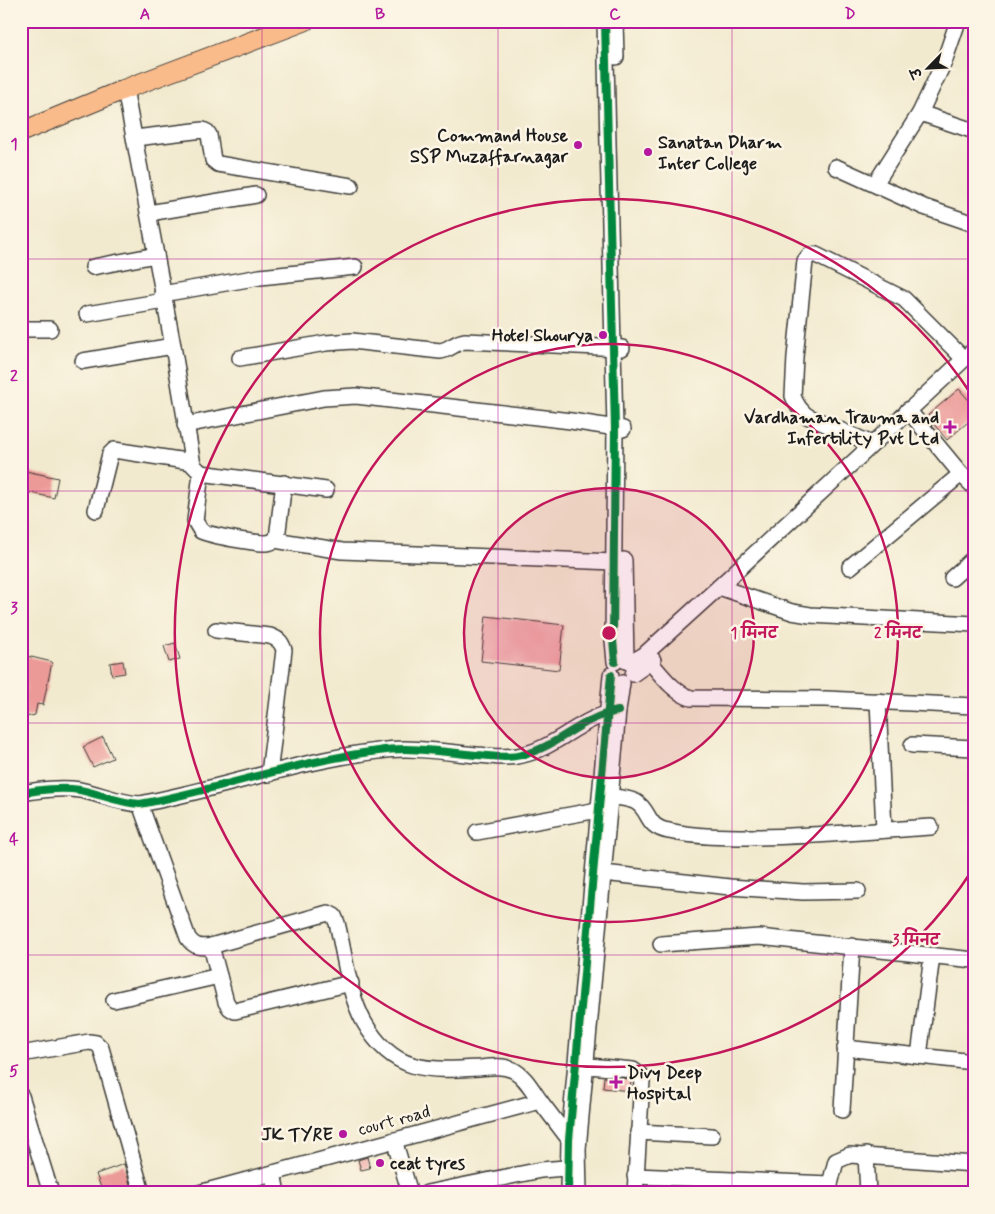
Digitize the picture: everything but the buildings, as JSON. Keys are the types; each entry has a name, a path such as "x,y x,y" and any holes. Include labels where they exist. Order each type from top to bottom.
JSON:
{"main road":[{"path":"21,132 125,89 305,21"}],"street":[{"path":"582,1065 598,810 612,712 623,670 617,348 605,21"},
{"path":"615,21 617,348"},
{"path":"875,184 920,112 944,62 958,21"},
{"path":"125,89 173,346 185,425 196,468 196,521 201,531 265,543 275,540 342,551 614,562"},
{"path":"920,112 974,131"},
{"path":"135,138 202,130 207,132 213,160 218,164 351,186"},
{"path":"836,167 924,207 974,224"},
{"path":"149,213 256,195"},
{"path":"623,670 648,659 971,357 904,299 812,254 807,256 805,261 794,357 794,400 800,410 807,416 872,444"},
{"path":"93,267 156,255"},
{"path":"88,314 260,277 355,267"},
{"path":"21,329 50,329"},
{"path":"240,358 326,343 352,341 440,351 447,350 456,343 465,341 617,348"},
{"path":"84,361 173,346"},
{"path":"185,425 324,398 356,396 571,421 619,429"},
{"path":"724,589 872,444 911,413"},
{"path":"911,413 974,487"},
{"path":"619,429 614,562 614,640 623,670"},
{"path":"96,510 110,454 114,450 196,468 326,490"},
{"path":"850,566 961,474"},
{"path":"275,540 277,538 284,483"},
{"path":"952,578 974,558"},
{"path":"724,589 792,612 810,615 974,624"},
{"path":"216,630 270,636 282,643 284,650 269,774"},
{"path":"648,659 677,690 684,696 691,698 878,701 974,706"},
{"path":"878,701 884,830"},
{"path":"21,793 60,789 80,790 124,803 140,804 380,750 422,750 505,758 522,755 550,745 587,721 612,712"},
{"path":"568,1193 573,1167 603,873 610,796 612,712"},
{"path":"912,746 974,748"},
{"path":"610,796 634,801 640,806 653,825 668,831 718,837 778,837 931,827"},
{"path":"140,804 188,938 192,944 199,947 212,946 328,912 334,916 337,923 351,983 364,1020 375,1040 390,1054 411,1066 428,1070 500,1067 512,1070 523,1077 574,1144"},
{"path":"477,832 598,810"},
{"path":"603,873 758,889 803,892 858,891"},
{"path":"661,944 759,937 974,960"},
{"path":"212,946 226,1002 235,1011 351,983"},
{"path":"842,1110 852,946"},
{"path":"919,1056 932,956"},
{"path":"114,1000 219,976"},
{"path":"21,1054 88,1042 96,1043 101,1048 142,1193"},
{"path":"845,1048 974,1062"},
{"path":"582,1065 633,1070 641,1076 634,1193"},
{"path":"21,1096 51,1193"},
{"name":"court road","path":"199,1193 540,1101"},
{"path":"638,1132 712,1136"},
{"path":"394,1140 410,1193"},
{"path":"635,1176 830,1188 836,1161 850,1155 974,1164"},
{"path":"866,1155 868,1193"},
{"path":"426,1193 541,1170 573,1167"},
{"path":"573,1167 579,1193"},
{"path":"273,1173 277,1193"}],"cycle path":[{"path":"605,21 615,428 613,640 615,662"},
{"path":"568,1193 569,1140 611,675"},
{"path":"21,793 50,789 73,789 140,804 318,761 378,751 415,749 505,757 516,756 547,746 592,720 618,711"}],"place":[{"name":"Command House SSP Muzaffarnagar","path":"578,145"},
{"name":"Sanatan Dharm Inter College","path":"648,152"},
{"name":"Hotel Shourya","path":"603,335"},
{"name":"Vardhaman Trauma and Infertility Pvt Ltd","path":"950,427"},
{"name":"Divy Deep Hospital","path":"616,1082"},
{"name":"JK TYRE","path":"343,1134"},
{"name":"ceat tyres","path":"380,1163"}]}
